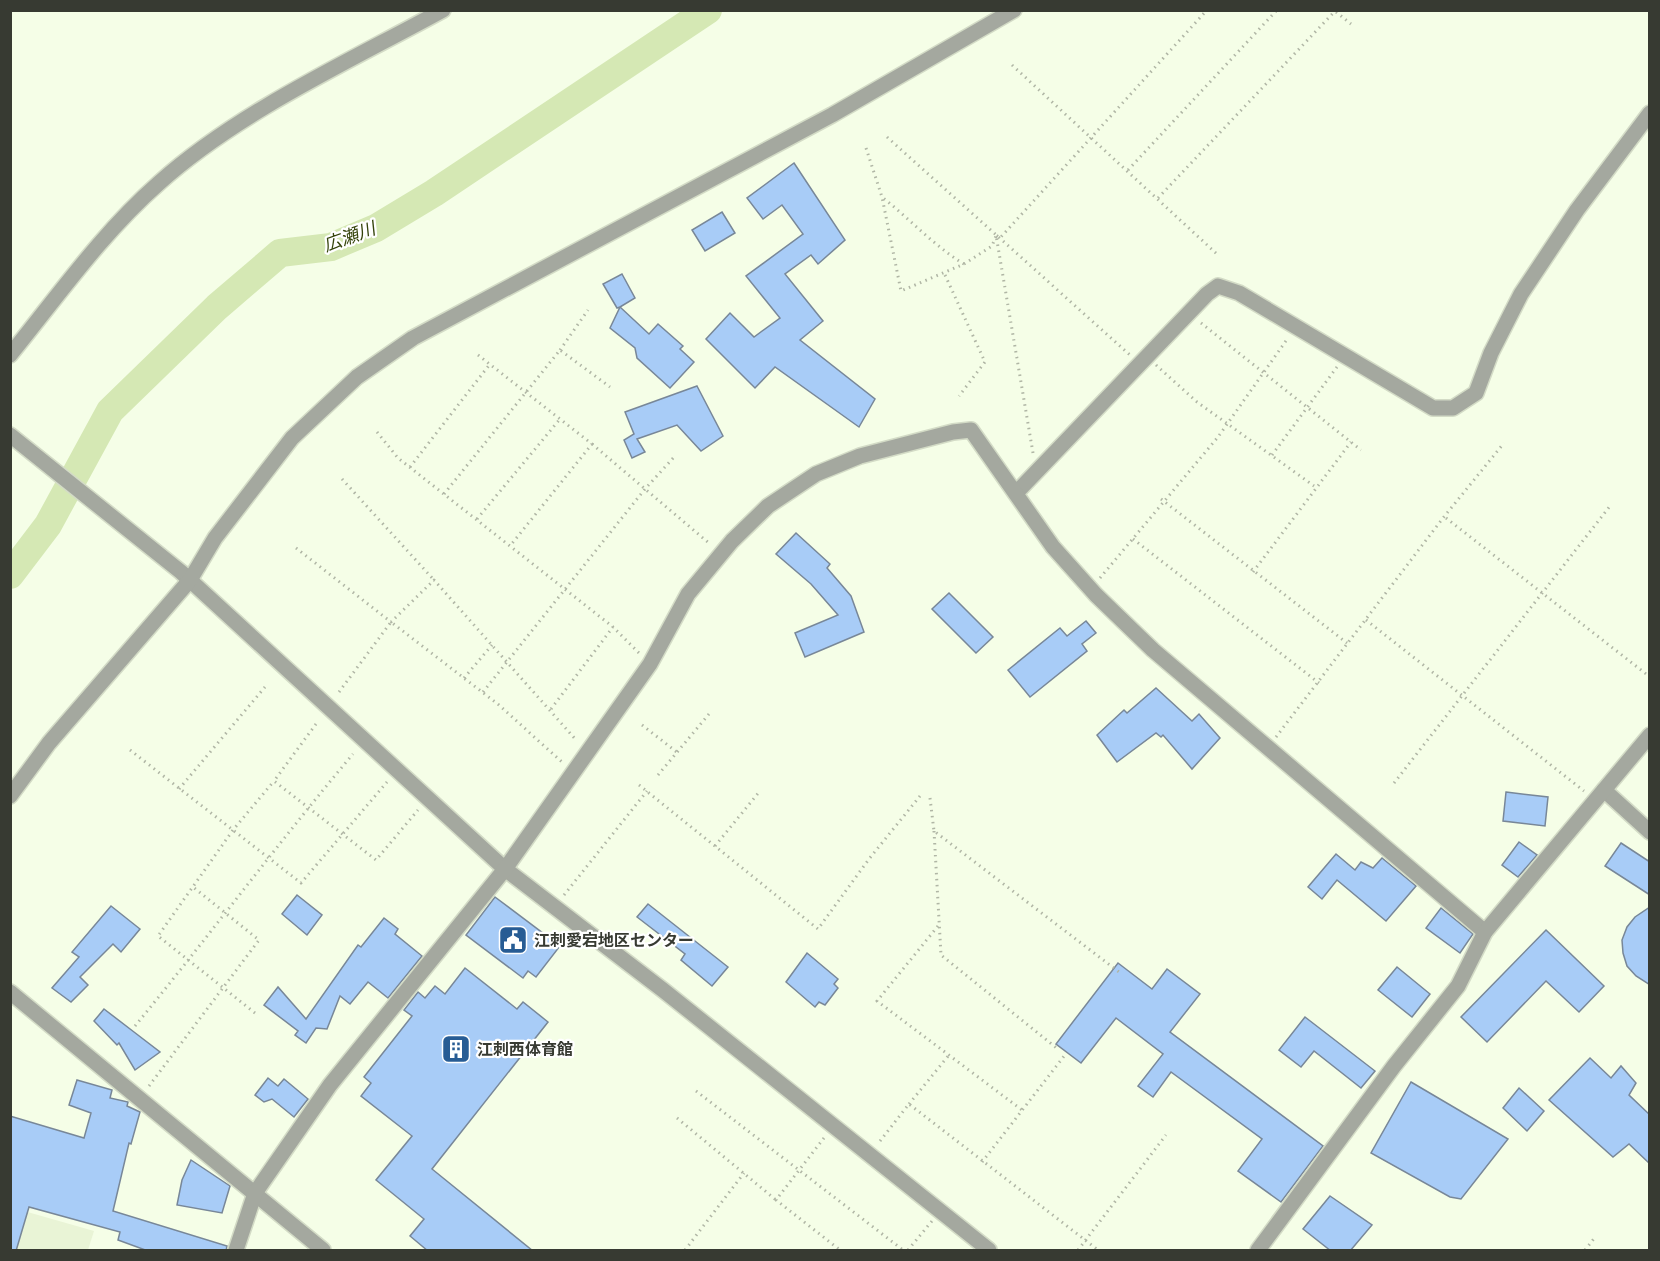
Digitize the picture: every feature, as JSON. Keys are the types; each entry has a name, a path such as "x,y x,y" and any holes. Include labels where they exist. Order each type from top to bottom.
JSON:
{"street":[{"path":"10,356 114,225 160,182 265,108 443,10"},
{"path":"10,796 49,743 185,576 292,438 357,377 413,338 832,115 1014,10"},
{"path":"1016,493 1207,294 1218,286 1239,293 1433,408 1453,408 1476,393 1491,353 1521,294 1577,210 1650,112"},
{"path":"236,1251 255,1193 330,1084 505,869 650,664 688,594 722,553 768,506 816,474 850,459 953,432 971,430 1053,547 1096,595 1154,650 1485,932"},
{"path":"10,435 185,576 505,869 663,990 989,1251"},
{"path":"1258,1251 1394,1066 1458,986 1485,932 1650,735"},
{"path":"1604,790 1650,832"},
{"path":"10,992 323,1251"}],"path":[{"path":"1000,238 1207,10"},
{"path":"1128,170 1277,10"},
{"path":"1158,199 1335,10 1351,24"},
{"path":"1012,65 1218,255"},
{"path":"887,137 1131,356"},
{"path":"866,148 882,197 901,291 964,264 992,246 996,235"},
{"path":"882,197 945,253 964,264"},
{"path":"996,235 1033,453"},
{"path":"945,275 986,362 959,396"},
{"path":"444,494 560,350 588,310"},
{"path":"1198,321 1361,450"},
{"path":"1097,582 1218,437 1294,330"},
{"path":"560,350 610,387"},
{"path":"478,355 592,444 722,553"},
{"path":"1272,454 1343,359"},
{"path":"1153,362 1197,402 1314,486"},
{"path":"410,467 490,364"},
{"path":"477,520 560,419"},
{"path":"377,432 410,467 614,627 650,664"},
{"path":"1252,574 1351,442"},
{"path":"1274,741 1443,518 1504,443"},
{"path":"510,546 592,444"},
{"path":"483,692 564,588 675,456"},
{"path":"342,478 551,709 587,753"},
{"path":"1161,499 1348,644"},
{"path":"1394,783 1610,506"},
{"path":"1446,518 1650,677"},
{"path":"1133,539 1320,684"},
{"path":"296,548 483,692 573,772"},
{"path":"339,692 391,622 434,580"},
{"path":"1366,620 1585,791"},
{"path":"551,709 614,627"},
{"path":"464,678 492,644"},
{"path":"179,789 265,687"},
{"path":"658,775 709,714"},
{"path":"255,1013 158,936 233,830 274,781 316,724"},
{"path":"642,725 678,753"},
{"path":"130,750 301,883 341,833 388,781"},
{"path":"135,1026 188,962 267,857 353,754"},
{"path":"274,781 376,860 421,806"},
{"path":"639,785 818,929 869,859 920,796"},
{"path":"561,899 647,791"},
{"path":"715,846 760,791"},
{"path":"930,798 941,955 1059,1050"},
{"path":"934,831 1119,972"},
{"path":"149,1086 259,940 192,887"},
{"path":"938,926 877,1000 1022,1110"},
{"path":"904,1110 950,1054"},
{"path":"982,1162 1065,1055"},
{"path":"696,1091 903,1251"},
{"path":"880,1141 909,1104 1098,1251"},
{"path":"677,1118 840,1251"},
{"path":"776,1200 827,1135"},
{"path":"1078,1251 1166,1135"},
{"path":"685,1251 744,1173"},
{"path":"908,1251 934,1218"},
{"path":"1585,1251 1596,1236"}],"shaded area":[{"path":"10,1207 94,1231 88,1250 11,1250"}],"building":[{"path":"794,163 845,240 818,264 811,255 785,274 823,321 800,340 875,399 859,427 775,367 755,388 706,339 730,313 754,337 780,318 746,276 803,234 782,205 763,219 747,198"},
{"path":"722,212 735,233 705,251 692,230"},
{"path":"622,274 635,298 617,308 603,284"},
{"path":"620,307 649,334 658,324 683,346 680,349 694,362 670,388 637,358 635,348 610,328"},
{"path":"697,386 723,436 701,451 677,425 637,439 645,452 632,458 624,440 634,434 625,412"},
{"path":"796,533 830,564 827,568 851,596 864,632 805,657 795,633 838,615 811,584 776,554"},
{"path":"949,593 993,637 976,653 932,609"},
{"path":"1086,621 1096,633 1082,644 1087,651 1030,697 1008,670 1060,628 1067,636"},
{"path":"1156,688 1192,721 1199,714 1220,738 1192,769 1163,735 1161,737 1156,733 1117,762 1097,735 1124,710 1127,713"},
{"path":"1506,792 1548,797 1545,826 1503,821"},
{"path":"1519,842 1537,855 1518,877 1502,865"},
{"path":"1621,843 1650,862 1650,895 1605,866"},
{"path":"1336,854 1355,870 1361,862 1373,868 1382,858 1416,886 1386,921 1337,880 1322,899 1308,887"},
{"path":"297,895 322,915 307,935 282,914"},
{"name":"江刺愛宕地区センター","path":"495,897 560,946 536,977 528,971 523,978 466,935"},
{"path":"648,904 728,967 712,986 681,960 685,954 637,917"},
{"path":"111,906 140,929 121,952 113,944 80,977 88,985 71,1002 52,988 79,957 72,952"},
{"path":"1650,907 1650,985 1636,976 1627,966 1622,940 1627,927 1635,917"},
{"path":"1441,908 1473,934 1460,953 1426,928"},
{"path":"384,918 398,929 395,934 422,956 388,998 368,982 350,1004 340,996 327,1029 316,1028 306,1043 295,1035 298,1031 264,1005 278,987 306,1019 358,945 361,947"},
{"path":"1546,930 1604,986 1579,1012 1546,981 1487,1042 1461,1017"},
{"path":"807,953 838,979 834,984 838,988 825,1005 819,1002 815,1007 786,982"},
{"path":"1118,963 1152,989 1167,969 1200,994 1170,1032 1323,1146 1281,1202 1238,1171 1262,1139 1171,1072 1153,1097 1138,1086 1163,1054 1116,1018 1081,1063 1056,1044"},
{"path":"1397,967 1430,994 1412,1017 1378,990"},
{"name":"江刺西体育館","path":"465,968 517,1009 523,1002 548,1022 432,1169 533,1251 428,1251 410,1236 424,1219 376,1180 412,1136 361,1096 371,1083 364,1077 412,1016 404,1010 418,992 425,998 435,986 445,994"},
{"path":"104,1009 160,1052 135,1070 119,1043 117,1045 94,1021"},
{"path":"1305,1017 1375,1071 1361,1088 1314,1051 1301,1067 1279,1050"},
{"path":"1590,1058 1611,1078 1621,1066 1636,1083 1629,1095 1650,1115 1650,1164 1629,1144 1613,1157 1549,1100"},
{"path":"268,1078 278,1086 284,1079 308,1099 294,1117 272,1099 264,1102 255,1095"},
{"path":"77,1080 112,1090 110,1098 128,1102 127,1106 140,1112 131,1144 129,1143 113,1211 227,1246 226,1251 148,1251 118,1240 120,1232 29,1207 16,1251 10,1251 10,1116 84,1138 91,1113 69,1105"},
{"path":"1411,1082 1508,1139 1461,1199 1450,1197 1371,1153"},
{"path":"1519,1088 1544,1111 1527,1131 1503,1108"},
{"path":"191,1160 230,1186 222,1213 177,1205 182,1180"},
{"path":"1330,1196 1372,1225 1350,1251 1331,1251 1303,1229"}],"waterway":[{"name":"広瀬川","path":"10,575 48,525 110,411 217,307 280,253 331,247 376,228 434,193 708,10"}],"place":[{"name":"江刺愛宕地区センター","path":"513,940"},
{"name":"江刺西体育館","path":"456,1049"}]}
